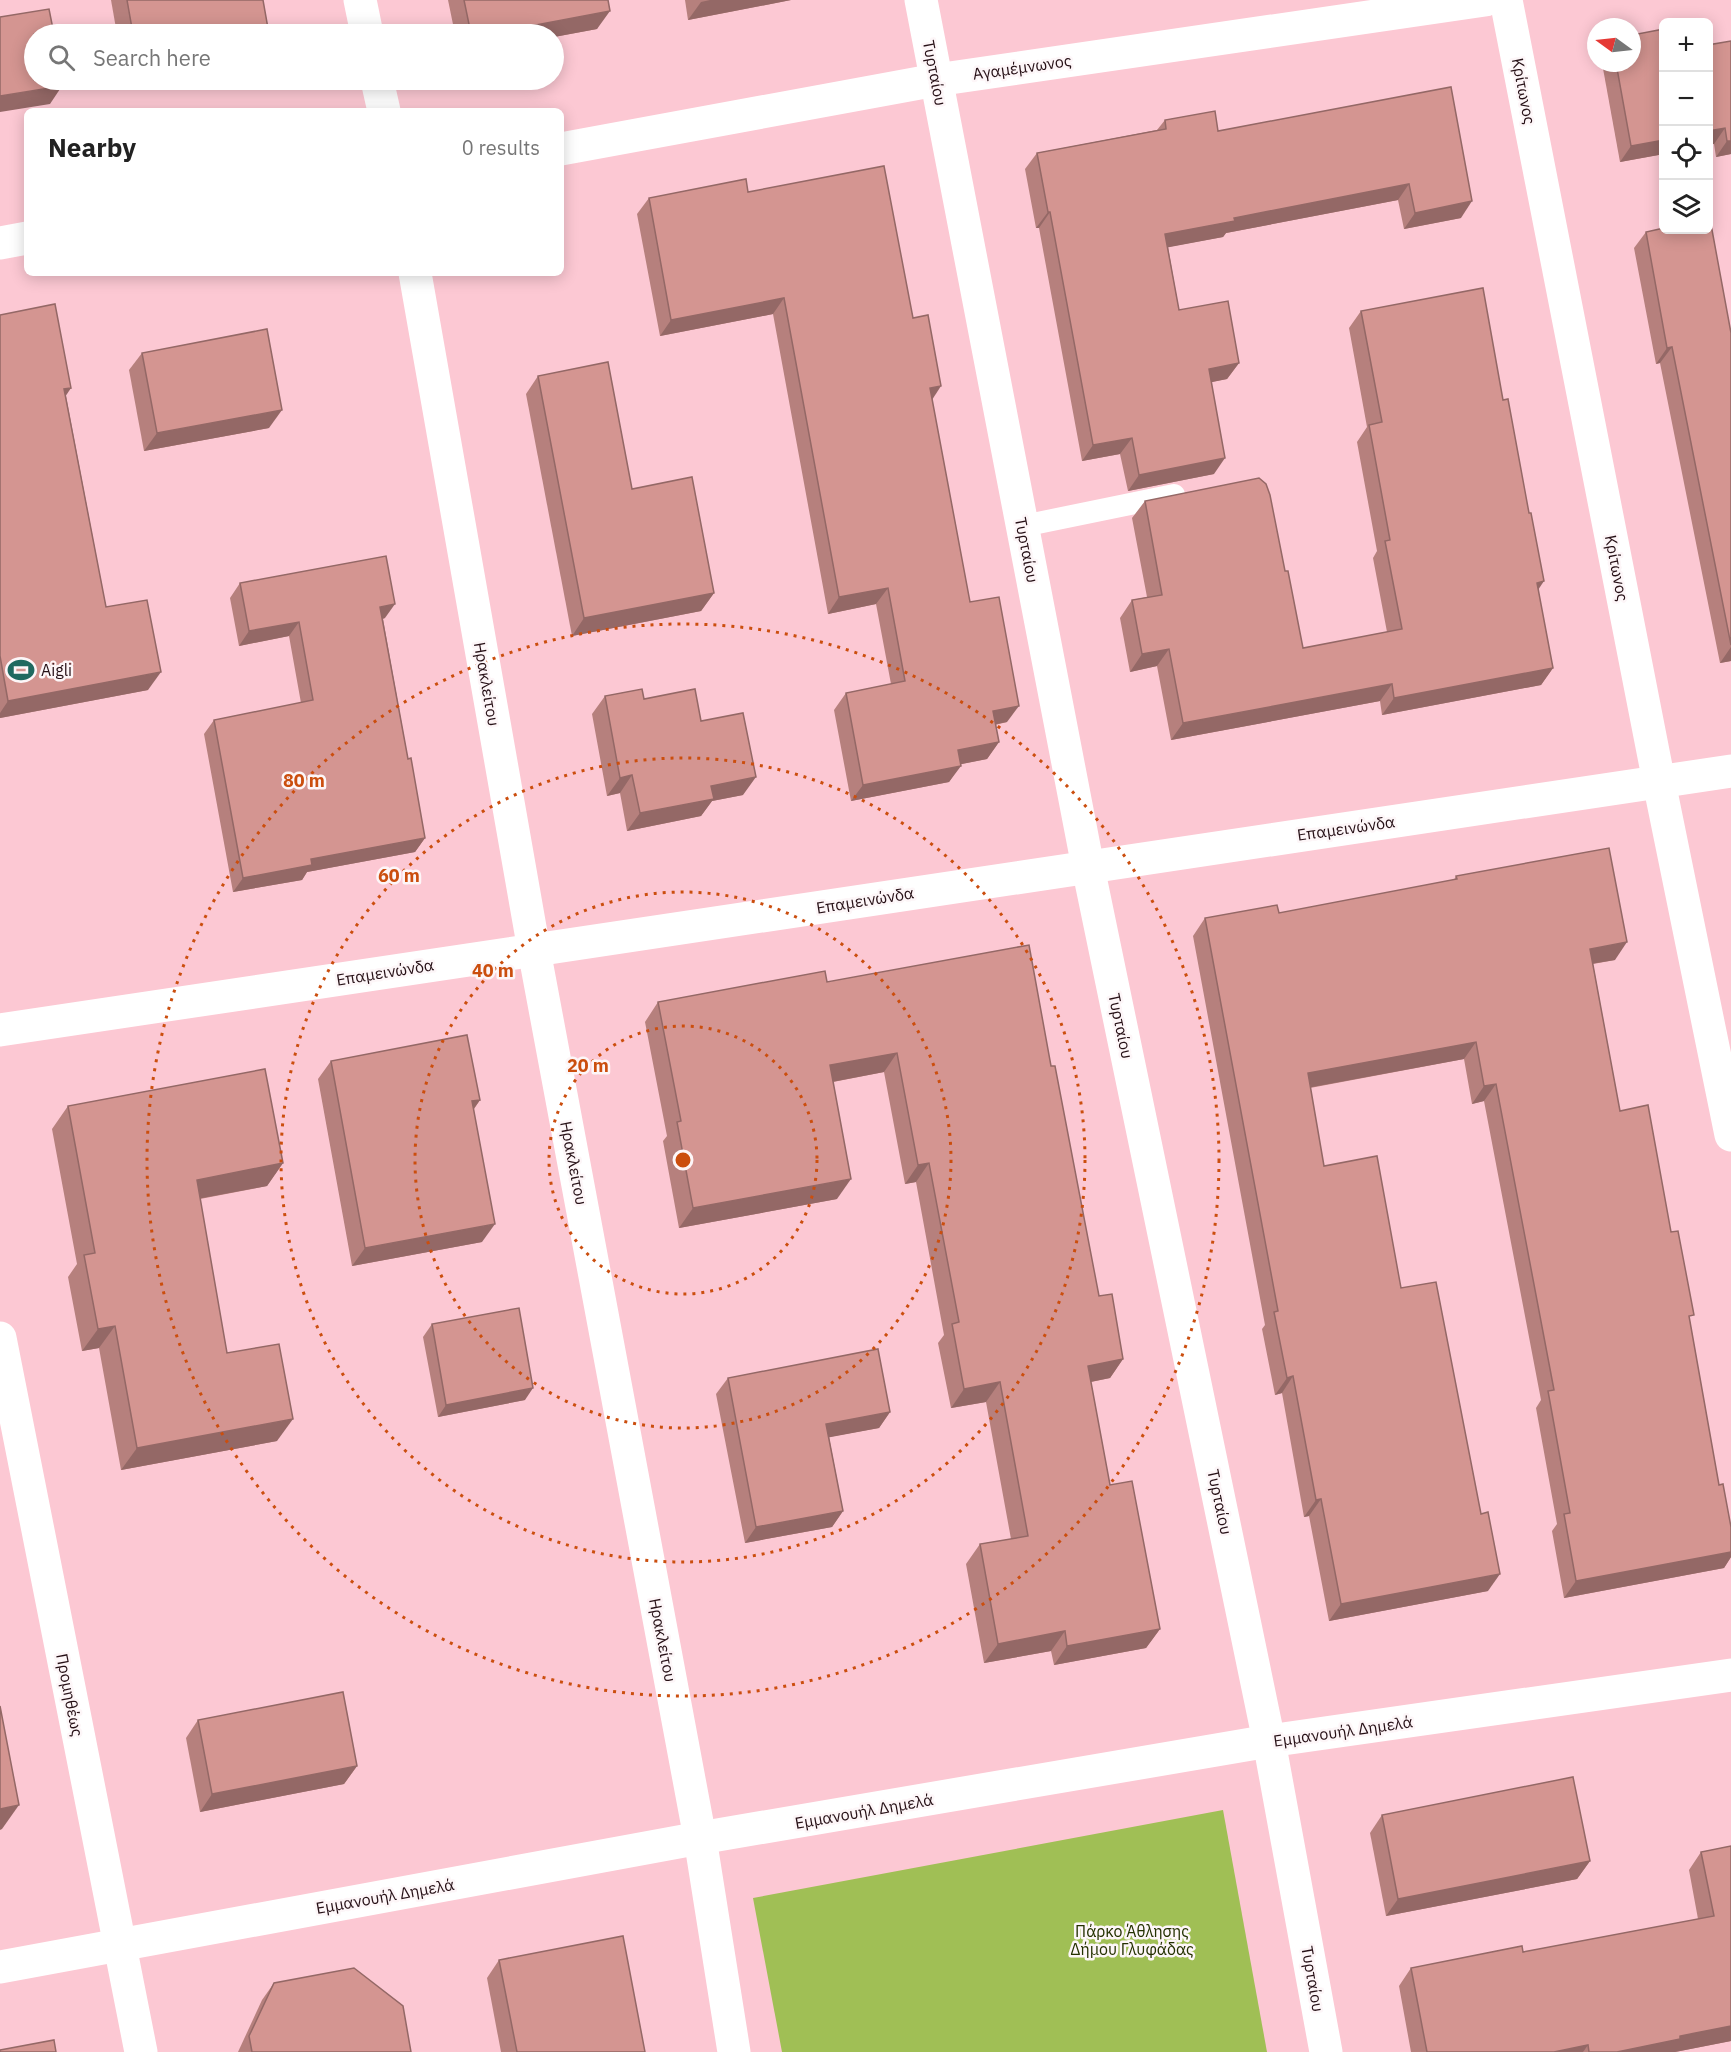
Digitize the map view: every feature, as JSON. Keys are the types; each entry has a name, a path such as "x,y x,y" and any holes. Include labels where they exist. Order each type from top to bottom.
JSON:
{"street":[{"path":"360,0 365,24"},
{"name":"Τυρταίου","path":"921,0 1088,867 1269,1742 1326,2052"},
{"name":"Αγαμέμνωνος","path":"564,148 936,80 1485,0"},
{"name":"Κρίτωνος","path":"1506,0 1659,782 1731,1135"},
{"path":"379,90 383,108"},
{"path":"0,243 24,239"},
{"name":"Ηρακλείτου","path":"416,276 534,950 700,1838 734,2052"},
{"name":"Επαμεινώνδα","path":"0,1030 1731,771"},
{"name":"Προμηθέως","path":"0,1338 141,2052"},
{"name":"Εμμανουήλ Δημελά","path":"0,1967 700,1838 1269,1742 1731,1675"}],"lane":[{"path":"1023,526 1189,492"}],"green space":[{"name":"Πάρκο Άθλησης Δήμου Γλυφάδας","path":"1223,1810 1267,2052 782,2052 753,1898"}],"building":[{"path":"127,0 263,0 267,24 131,24"},
{"path":"464,0 608,0 610,11 541,24 469,24"},
{"path":"49,9 52,24 24,24 24,90 37,90 0,96 0,17"},
{"path":"1659,30 1659,141 1631,146 1618,72 1641,72 1641,33"},
{"path":"1731,41 1731,141 1727,141 1725,128 1713,130 1713,44"},
{"path":"1451,87 1472,201 1415,213 1409,184 1234,218 1235,221 1165,234 1179,310 1228,301 1239,363 1209,369 1225,458 1139,475 1132,438 1093,445 1037,153 1166,129 1165,120 1215,111 1218,131"},
{"path":"884,166 913,318 928,315 941,386 930,388 970,602 999,597 1019,706 993,711 999,742 958,750 961,766 863,785 846,693 905,681 888,588 839,597 784,298 671,320 649,198 746,179 748,192"},
{"path":"1659,229 1659,234 1713,234 1731,333 1731,645 1672,347 1667,348 1646,232"},
{"path":"1483,288 1503,400 1508,399 1544,581 1537,583 1553,668 1394,698 1392,684 1183,723 1169,649 1142,654 1132,600 1162,595 1145,501 1259,478 1266,484 1270,495 1303,648 1402,629 1385,541 1390,540 1369,425 1382,422 1361,311"},
{"path":"55,304 71,388 64,389 106,607 147,600 161,672 8,701 0,656 0,315"},
{"path":"267,329 282,410 157,433 142,353"},
{"path":"608,362 632,489 692,477 714,593 584,618 538,376"},
{"path":"386,556 395,604 380,607 425,838 311,859 312,865 243,878 214,720 313,700 299,622 249,631 240,583"},
{"path":"642,689 644,699 695,689 701,721 743,713 756,777 711,786 714,799 640,813 632,775 620,778 605,696"},
{"path":"1609,848 1627,942 1590,949 1620,1111 1648,1105 1671,1232 1678,1231 1694,1315 1689,1316 1719,1485 1723,1484 1731,1527 1731,1552 1576,1581 1564,1514 1570,1513 1548,1391 1554,1390 1496,1084 1484,1086 1476,1042 1308,1073 1324,1166 1377,1156 1401,1288 1436,1282 1481,1514 1488,1512 1500,1574 1341,1604 1321,1499 1316,1500 1293,1376 1287,1378 1274,1312 1278,1311 1205,918 1277,905 1279,913 1457,879 1456,876"},
{"path":"1029,945 1051,1066 1055,1066 1099,1296 1112,1294 1123,1359 1088,1366 1110,1485 1132,1481 1160,1629 1067,1646 1065,1631 998,1644 980,1544 1028,1536 1000,1382 964,1389 952,1324 959,1322 929,1163 918,1165 897,1053 830,1065 851,1179 693,1208 677,1122 681,1121 658,1002 825,971 827,982"},
{"path":"467,1035 480,1100 472,1101 495,1224 365,1248 331,1061"},
{"path":"265,1069 283,1163 197,1180 227,1353 279,1344 293,1419 137,1448 115,1326 98,1329 84,1255 95,1253 68,1106"},
{"path":"519,1308 533,1388 446,1405 432,1324"},
{"path":"878,1349 890,1412 826,1424 843,1511 756,1527 728,1378"},
{"path":"343,1692 357,1766 212,1794 198,1720"},
{"path":"0,1706 19,1805 0,1809"},
{"path":"1573,1777 1590,1861 1398,1899 1382,1815"},
{"path":"1731,1846 1731,2026 1617,2052 1589,2052 1588,2045 1554,2052 1427,2052 1411,1968 1522,1946 1523,1952 1714,1916 1701,1852"},
{"path":"623,1936 645,2052 517,2052 499,1960"},
{"path":"354,1968 403,2006 411,2052 252,2052 249,2036 274,1983"},
{"path":"54,2040 56,2052 0,2052 0,2050"}],"place":[{"name":"Aigli","path":"21,670"}]}
